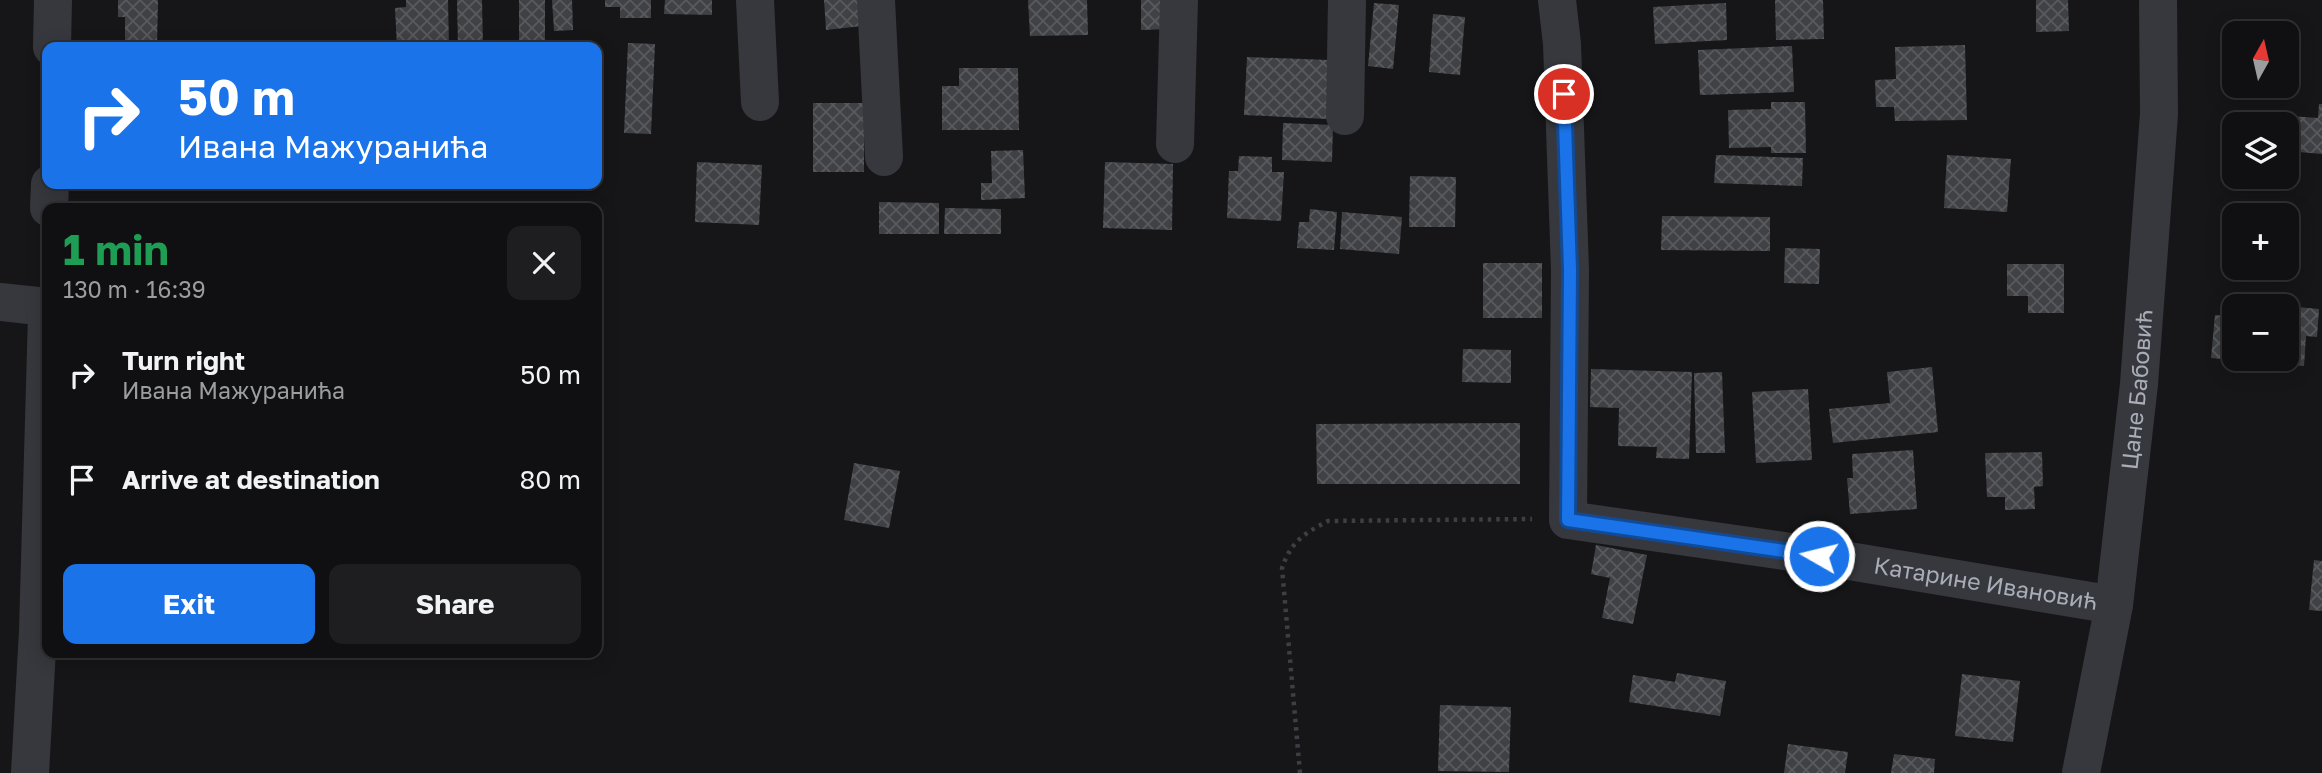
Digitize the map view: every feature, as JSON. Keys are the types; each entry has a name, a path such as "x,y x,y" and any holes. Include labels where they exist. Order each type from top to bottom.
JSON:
{"street":[{"path":"52,42 53,0"},
{"path":"755,0 760,102"},
{"path":"876,0 884,157"},
{"path":"1175,144 1179,0"},
{"path":"1345,116 1347,0"},
{"path":"1557,0 1562,44 1570,270 1568,520"},
{"name":"Цане Бабовић","path":"2081,773 2114,604 2139,384 2159,114 2158,0"},
{"path":"0,302 42,306"},
{"path":"30,773 42,490"},
{"name":"Катарине Ивановић","path":"1568,520 1819,556 2114,604"}],"path":[{"path":"1300,773 1282,569 1288,550 1306,533 1328,521 1568,520"}],"building":[{"path":"118,0 158,0 157,42 125,42 125,17 118,17"},
{"path":"406,0 448,0 449,42 397,42 395,8 406,7"},
{"path":"457,0 482,0 483,42 458,42"},
{"path":"519,0 545,0 545,42 519,42"},
{"path":"552,0 572,0 573,30 554,31"},
{"path":"605,0 651,0 651,18 620,18 620,7 605,7"},
{"path":"665,0 712,0 712,15 664,14"},
{"path":"824,0 860,0 862,26 826,30"},
{"path":"1028,0 1087,0 1088,35 1030,36"},
{"path":"1141,0 1167,0 1168,29 1141,30"},
{"path":"1775,0 1823,0 1824,39 1776,40"},
{"path":"2036,0 2068,0 2069,31 2036,32"},
{"path":"1374,3 1399,5 1393,69 1368,66"},
{"path":"1726,3 1727,40 1655,44 1653,7"},
{"path":"1433,14 1465,17 1460,75 1429,72"},
{"path":"628,43 655,44 651,134 624,133"},
{"path":"1965,45 1967,120 1895,121 1894,107 1876,107 1875,80 1896,79 1895,47"},
{"path":"1792,46 1794,92 1700,95 1698,50"},
{"path":"1247,57 1329,60 1327,119 1244,115"},
{"path":"959,68 1018,68 1019,130 942,130 942,86 959,86"},
{"path":"1771,102 1805,102 1806,153 1771,153 1771,147 1729,148 1728,110 1771,109"},
{"path":"813,103 864,103 864,172 813,172"},
{"path":"2319,104 2322,104 2322,154 2299,152 2299,117 2318,118"},
{"path":"1283,123 1333,125 1332,162 1282,160"},
{"path":"1023,150 1025,198 981,200 981,183 992,183 991,151"},
{"path":"1716,155 1803,158 1802,186 1714,183"},
{"path":"1947,155 2011,159 2007,212 1944,208"},
{"path":"1239,156 1272,157 1272,172 1284,172 1281,221 1227,218 1229,171 1238,171"},
{"path":"697,162 762,165 759,225 695,222"},
{"path":"1105,162 1173,164 1172,230 1103,228"},
{"path":"1410,176 1456,177 1455,227 1409,227"},
{"path":"879,202 939,203 939,234 879,234"},
{"path":"945,208 1001,209 1001,234 944,234"},
{"path":"1310,209 1337,212 1334,250 1297,248 1299,222 1309,222"},
{"path":"1342,212 1402,217 1399,254 1340,249"},
{"path":"1662,216 1770,217 1770,251 1661,250"},
{"path":"1785,248 1820,249 1819,284 1784,283"},
{"path":"1483,263 1542,263 1542,318 1483,318"},
{"path":"2007,264 2064,264 2064,313 2028,313 2028,296 2007,296"},
{"path":"2299,307 2319,309 2317,337 2306,336 2304,366 2299,366"},
{"path":"2215,315 2222,316 2222,359 2211,358"},
{"path":"1463,349 1511,350 1511,383 1462,382"},
{"path":"1932,367 1938,432 1833,443 1829,409 1890,403 1887,372"},
{"path":"1591,369 1692,372 1689,459 1656,458 1657,447 1618,446 1619,408 1590,407"},
{"path":"1722,372 1725,453 1696,453 1694,373"},
{"path":"1808,389 1812,460 1756,463 1752,392"},
{"path":"1520,423 1520,484 1317,484 1316,424"},
{"path":"1913,450 1917,509 1850,514 1847,478 1853,478 1852,454"},
{"path":"2042,452 2043,486 2034,487 2035,509 2005,510 2005,497 1987,497 1985,453"},
{"path":"854,463 900,471 889,528 844,520"},
{"path":"1596,545 1647,555 1633,624 1602,618 1610,578 1591,574"},
{"path":"2314,560 2322,561 2322,611 2309,610"},
{"path":"1677,673 1726,681 1720,716 1629,702 1633,675 1675,682"},
{"path":"1962,674 2020,681 2013,742 1955,736"},
{"path":"1440,705 1511,707 1509,772 1438,771"},
{"path":"1788,744 1848,752 1845,773 1784,773"},
{"path":"1894,754 1935,759 1934,773 1891,773"}],"route":[{"path":"1564,94 1570,270 1568,520 1819,556"}]}
